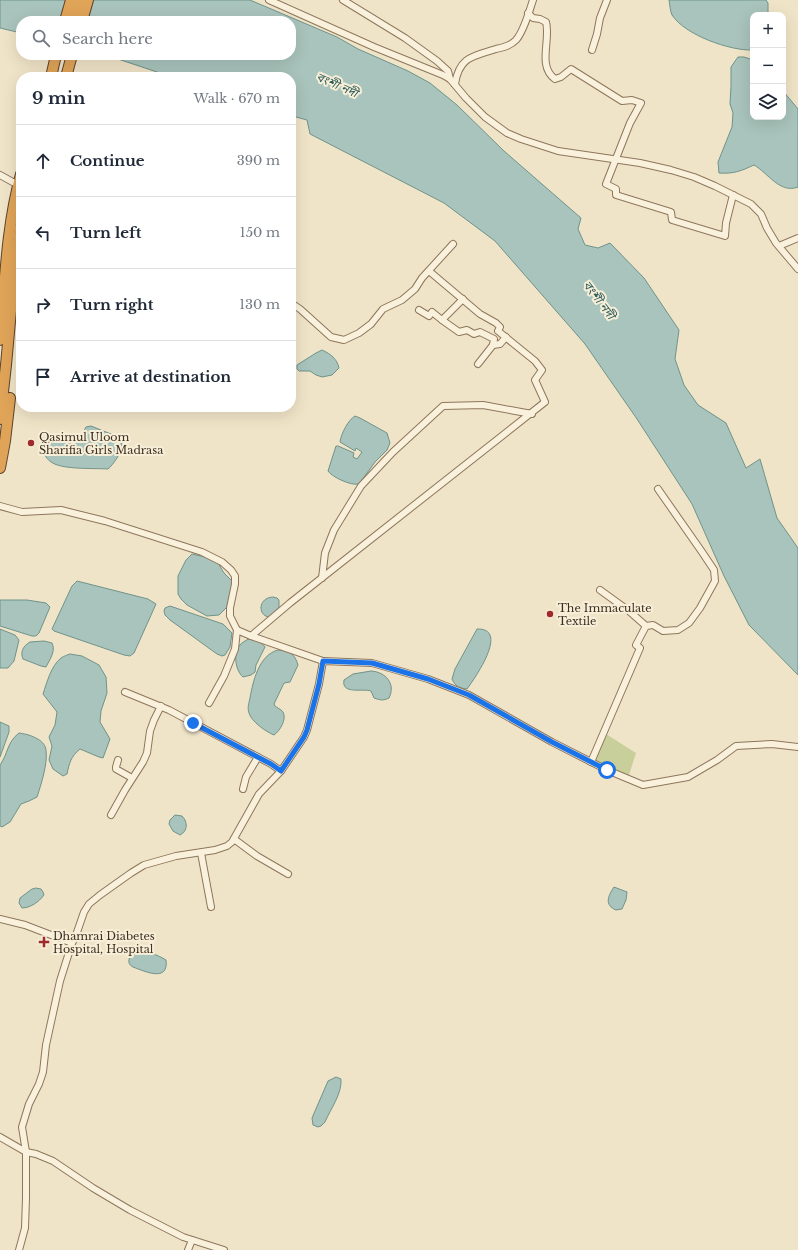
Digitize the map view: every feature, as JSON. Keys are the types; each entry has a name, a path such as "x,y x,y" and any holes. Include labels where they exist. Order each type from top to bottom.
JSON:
{"highway":[{"path":"66,16 71,0"},
{"path":"75,16 80,0"},
{"path":"83,16 88,0"},
{"path":"54,72 56,60"},
{"path":"56,72 62,60"},
{"path":"67,72 71,60"},
{"path":"0,340 8,246 16,202"},
{"path":"0,419 16,256"},
{"path":"0,468 5,441 16,330"}],"street":[{"path":"269,0 453,82"},
{"path":"344,0 405,38 437,61 448,71 453,82 466,98 496,126 522,139 558,152 640,163 686,175 714,186 751,204 762,214 766,228 798,269"},
{"path":"453,82 461,66 468,58 509,46 516,40 521,32 533,0"},
{"path":"592,50 600,18 607,0"},
{"path":"528,14 533,18 546,22 548,30 546,67 550,75 555,79 561,77 571,69 622,101 632,100 641,103 630,123 606,184 616,189 616,195 671,212 672,220 726,236 726,223 733,195"},
{"path":"0,175 16,184"},
{"path":"779,246 798,238"},
{"path":"296,306 331,337 344,340 359,333 371,324 383,309 402,300 415,289 422,278 453,244"},
{"path":"251,636 322,578 532,414 545,402 535,380 542,370 535,361 498,331 500,327 496,323 480,314 429,271"},
{"path":"442,320 463,299"},
{"path":"419,310 429,316 432,312 459,332 467,330 474,334 480,332 494,339 493,346 478,364"},
{"path":"493,346 500,344 506,337"},
{"path":"322,578 325,553 334,530 361,486 393,452 443,406 483,405 532,414"},
{"path":"600,590 629,611 646,626 653,625 663,631 678,630 689,623 700,608 715,581 714,570 658,489"},
{"path":"0,506 22,512 61,510 105,521 202,552 222,562 231,570 235,576 235,584 230,608 230,616 237,630 235,649 209,703"},
{"path":"591,762 640,648 636,645 646,626"},
{"path":"237,630 323,661 372,663 428,679 469,695 552,742 607,770 643,785 688,777 717,760 736,746 772,744 798,747"},
{"path":"19,1250 25,1228 26,1198 26,1152 22,1127 29,1104 43,1072 46,1045 60,981 84,912 89,904 100,895 144,865 176,856 215,850 227,846 234,839 259,794 281,771 307,730 319,684 323,661"},
{"path":"125,692 161,706 271,764 281,771"},
{"path":"111,815 147,753 152,726 161,706"},
{"path":"243,789 246,777 258,757"},
{"path":"118,760 116,769 132,778"},
{"path":"234,839 258,856 288,874"},
{"path":"201,853 210,907"},
{"path":"0,919 25,925 72,943"},
{"path":"0,1137 26,1152 36,1154 53,1161 93,1188 130,1210 184,1237 224,1250"},
{"path":"188,1250 192,1240"}],"green space":[{"path":"606,734 636,753 628,778 595,761"}],"water":[{"path":"0,0 250,0 288,16 16,16 16,32 0,28"},
{"path":"669,0 766,0 768,3 768,12 750,12 750,50 721,45 697,35 678,22 670,10"},
{"name":"বংশী নদী","path":"296,20 337,37 358,49 408,71 430,83 457,105 504,151 581,218 578,229 585,245 598,248 610,243 644,278 679,330 675,359 684,385 698,405 726,423 746,468 760,459 777,518 798,548 798,675 749,625 724,576 692,504 637,419 585,344 495,241 444,203 310,134 307,120 296,117 296,72 157,72 121,60 296,60"},
{"path":"738,57 750,59 750,120 786,120 786,95 798,109 798,187 786,188 774,182 754,165 737,172 719,173 718,162 732,127 733,113 730,104 731,67"},
{"path":"322,350 333,357 337,362 339,368 332,375 322,377 310,371 299,371 297,369 297,365"},
{"path":"355,416 387,433 390,443 387,450 375,462 359,484 351,484 333,476 328,471 336,446 354,453 353,457 357,459 362,452 356,448 355,451 340,442 345,428"},
{"path":"91,426 121,438 122,445 120,451 115,461 108,469 78,468 56,465 44,454 47,445 55,440 74,441 80,438 86,427"},
{"path":"192,554 209,558 218,563 224,573 232,581 232,590 227,607 219,615 207,616 187,605 178,594 178,576 186,560"},
{"path":"77,581 148,599 156,604 134,653 130,656 54,631 52,629 72,586"},
{"path":"273,597 279,600 279,609 269,617 262,612 261,607 263,601"},
{"path":"0,600 27,600 46,603 50,607 39,633 36,636 32,636 0,626"},
{"path":"170,606 223,624 232,633 230,647 225,655 222,656 217,654 170,620 165,615 164,611 165,608"},
{"path":"0,629 15,635 19,640 14,661 8,668 0,668"},
{"path":"477,629 486,631 490,636 490,645 482,665 471,683 467,689 462,688 456,685 452,679 455,669"},
{"path":"248,639 258,641 265,647 256,665 255,672 251,675 243,677 238,670 236,652 240,645"},
{"path":"44,641 52,643 53,652 46,667 23,659 23,649 30,642"},
{"path":"278,650 291,653 298,665 290,682 284,683 274,704 283,712 284,718 281,728 274,735 256,723 250,716 248,707 258,670 266,657"},
{"path":"70,654 82,656 99,665 106,677 107,693 101,711 100,722 110,739 103,758 80,749 74,754 67,774 63,776 53,769 49,760 52,746 49,737 55,725 57,712 43,694 55,665 61,658"},
{"path":"371,671 385,676 388,680 391,688 389,698 383,700 374,698 371,691 353,690 346,688 344,685 344,680 353,674"},
{"path":"0,722 9,726 9,732 0,757"},
{"path":"19,733 31,736 43,743 46,750 45,767 37,797 21,804 10,822 2,827 0,826 0,765 12,740"},
{"path":"175,815 182,816 186,824 185,831 180,835 173,831 169,824 170,820"},
{"path":"614,887 627,892 626,900 622,909 616,910 610,906 608,900"},
{"path":"32,889 41,889 44,895 34,904 22,908 19,903 20,898"},
{"path":"135,951 151,953 166,960 166,967 164,971 155,974 133,967 129,963 129,959"},
{"path":"336,1077 341,1079 341,1085 336,1101 325,1122 318,1127 313,1125 312,1118 328,1081"}],"place":[{"name":"Qasimul Uloom Sharifia Girls Madrasa","path":"31,443"},
{"name":"The Immaculate Textile","path":"550,614"},
{"name":"Dhamrai Diabetes Hospital, Hospital","path":"44,942"}],"route":[{"path":"193,723 219,738 253,754 281,771 292,756 307,730 319,684 323,661 372,663 428,679 469,695 552,742 607,770"}]}
